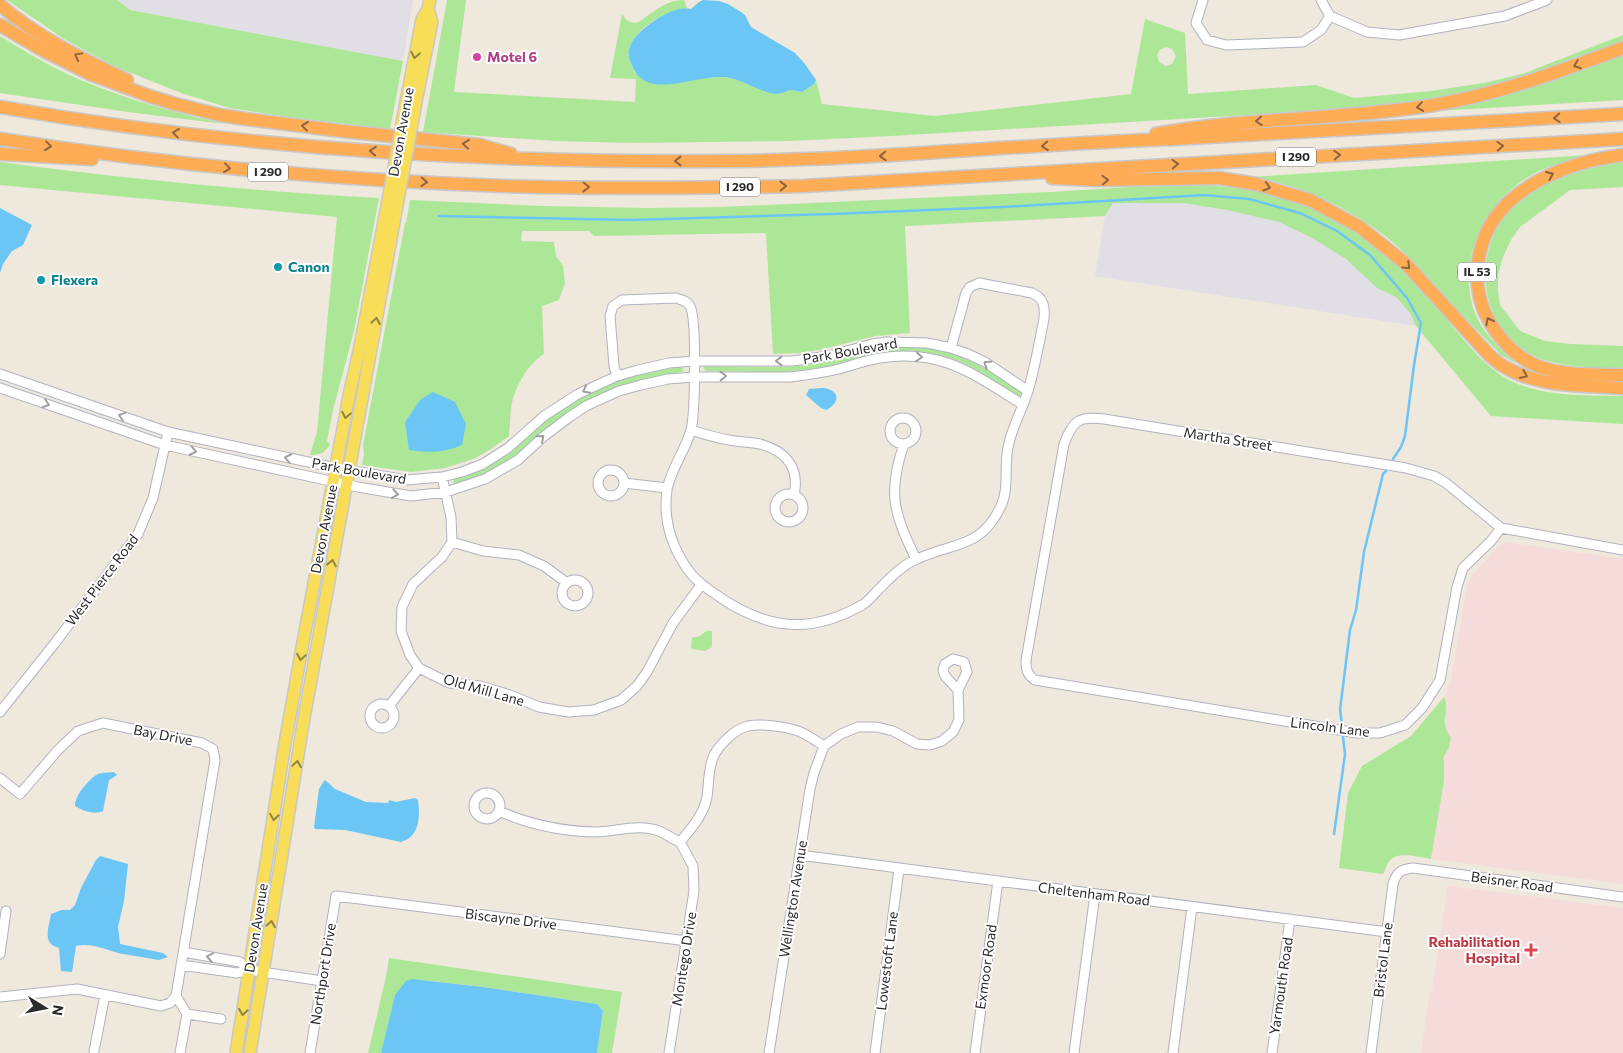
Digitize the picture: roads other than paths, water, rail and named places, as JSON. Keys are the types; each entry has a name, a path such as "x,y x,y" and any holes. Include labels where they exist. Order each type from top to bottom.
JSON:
{"highway":[{"path":"0,5 30,27 89,62 131,82 220,115"},
{"path":"0,25 44,52 90,74 149,96 220,115 342,131 480,145 530,160"},
{"path":"1111,142 1212,125 1361,114 1436,105 1513,86 1623,48"},
{"name":"I 290","path":"0,107 177,134 388,153 530,160 726,161 887,156 1623,114"},
{"name":"I 290","path":"0,138 202,165 319,176 537,187 670,188 803,186 1623,139"},
{"path":"0,154 202,165"},
{"name":"IL 53","path":"1623,155 1609,156 1562,170 1541,178 1527,187 1495,217 1484,236 1477,272 1482,306 1490,323 1498,336 1521,357 1553,371 1623,375"},
{"path":"969,176 1096,180 1218,178 1256,184 1310,200 1360,227 1406,264 1489,355 1505,367 1536,380 1558,384 1623,388"}],"main road":[{"name":"Devon Avenue","path":"250,1053 303,724 350,470 389,222 411,102 432,22 429,5"},
{"name":"Devon Avenue","path":"236,1053 286,740 333,482 389,222"}],"street":[{"path":"1203,0 1196,23 1208,40 1226,45 1303,42 1321,30 1330,16"},
{"path":"1321,0 1330,16 1367,32 1399,35 1505,16 1547,0"},
{"path":"617,376 614,366 610,316 614,306 622,300 676,298 685,300 692,310 695,402 691,430 667,488 666,510 668,530 674,547 687,569 702,585 736,608 768,621 814,624 840,616 864,604 890,577 916,559 969,542 991,524 1005,497 1008,444 1028,391 1044,319 1045,309 1043,302 1039,296 1032,293 979,283 970,287 966,293 951,348"},
{"name":"Park Boulevard","path":"0,374 168,432 336,468 406,480 442,477 483,464 508,448 553,410 578,394 617,376 652,367 694,361 792,362 829,356 872,344 887,342 927,343 951,348 985,362 1028,391"},
{"name":"Park Boulevard","path":"0,388 165,445 400,495 446,492 485,479 518,460 556,427 586,406 641,384 668,379 798,376 838,369 880,358 912,356 930,358 963,368 1022,404"},
{"name":"Martha Street","path":"1030,677 1026,669 1026,660 1064,444 1073,424 1081,419 1092,417 1406,468 1434,476 1446,483 1501,528 1623,550"},
{"path":"691,430 728,440 758,444 771,448 781,454 790,464 796,476 794,495"},
{"name":"West Pierce Road","path":"0,712 138,534 153,498 168,432"},
{"path":"904,444 897,463 894,498 903,532 916,559"},
{"path":"388,706 419,668 410,655 401,631 402,608 413,584 442,557 452,542 451,517 442,477"},
{"path":"624,483 667,488"},
{"name":"Lincoln Lane","path":"1030,677 1044,682 1357,733 1380,733 1397,728 1405,725 1422,708 1440,680 1457,587 1463,568 1491,541 1501,528"},
{"path":"452,542 483,551 518,555 544,566 567,583"},
{"name":"Old Mill Lane","path":"419,668 449,683 480,686 510,695 539,707 568,712 594,710 621,700 637,686 647,672 673,623 702,585"},
{"path":"499,811 538,823 573,830 594,832 636,828 658,830 680,842 692,829 707,798 709,775 714,756 725,741 736,732 748,726 778,727 798,731 824,746 841,734 858,727 877,727 893,731 917,744 930,745 942,741 953,732 959,720 958,690"},
{"name":"Bay Drive","path":"0,778 20,794 58,750 78,731 103,723 202,743 213,749 215,760 176,996"},
{"name":"Wellington Avenue","path":"769,1053 814,773 824,746"},
{"name":"Montego Drive","path":"669,1053 694,891 693,866 680,842"},
{"name":"Cheltenham Road","path":"800,855 1387,932"},
{"name":"Beisner Road","path":"1401,870 1413,868 1623,897"},
{"name":"Lowestoft Lane","path":"876,1053 899,869"},
{"name":"Bristol Lane","path":"1371,1053 1393,884 1396,875 1401,870"},
{"name":"Exmoor Road","path":"975,1053 998,881"},
{"path":"1074,1053 1095,894"},
{"name":"Biscayne Drive","path":"336,896 687,942"},
{"name":"Northport Drive","path":"310,1053 336,896"},
{"path":"1173,1053 1192,906"},
{"path":"0,954 6,911"},
{"name":"Yarmouth Road","path":"1272,1053 1290,919"},
{"path":"183,952 240,962 249,970"},
{"path":"181,965 237,973 249,970 322,981"},
{"path":"0,996 77,989 161,1006 170,1004 176,996 187,1014 180,1053"},
{"path":"94,1051 105,995"},
{"path":"187,1014 221,1019"}],"water":[{"path":"703,0 719,1 728,4 745,15 751,27 795,53 816,80 814,84 802,92 791,90 776,94 722,77 666,84 650,83 641,78 635,71 629,56 629,49 633,40 647,26 666,14 684,8 691,9"},
{"path":"0,208 32,225 23,245 12,251 3,264 0,273"},
{"path":"822,388 832,391 836,397 834,404 826,410 806,395 809,389"},
{"path":"433,392 455,402 466,424 462,445 436,452 409,450 405,422 421,399"},
{"path":"114,772 117,775 109,780 103,811 89,812 75,806 80,792 91,780 98,774"},
{"path":"325,780 335,789 366,802 388,803 389,800 396,802 415,798 418,800 419,819 412,836 401,842 345,830 315,829 319,789"},
{"path":"100,856 128,864 124,901 118,927 120,944 163,953 168,957 159,960 82,945 76,946 72,972 61,971 59,948 51,944 48,938 51,914 62,910 70,910 75,905 81,888"},
{"path":"412,979 483,987 597,1004 603,1011 597,1053 381,1053 395,995 406,981"}],"waterway":[{"path":"439,216 632,220 1003,207 1204,195 1249,199 1300,213 1337,231 1370,255 1407,298 1421,323 1405,436 1401,447 1393,459"},
{"path":"1342,724 1340,710 1350,630 1356,610 1364,552 1383,474 1386,471"},
{"path":"1334,834 1345,754 1343,737"}],"place":[{"name":"Motel 6","path":"477,57"},
{"name":"Canon","path":"278,267"},
{"name":"Flexera","path":"41,280"},
{"name":"Rehabilitation Hospital","path":"1531,950"}]}
